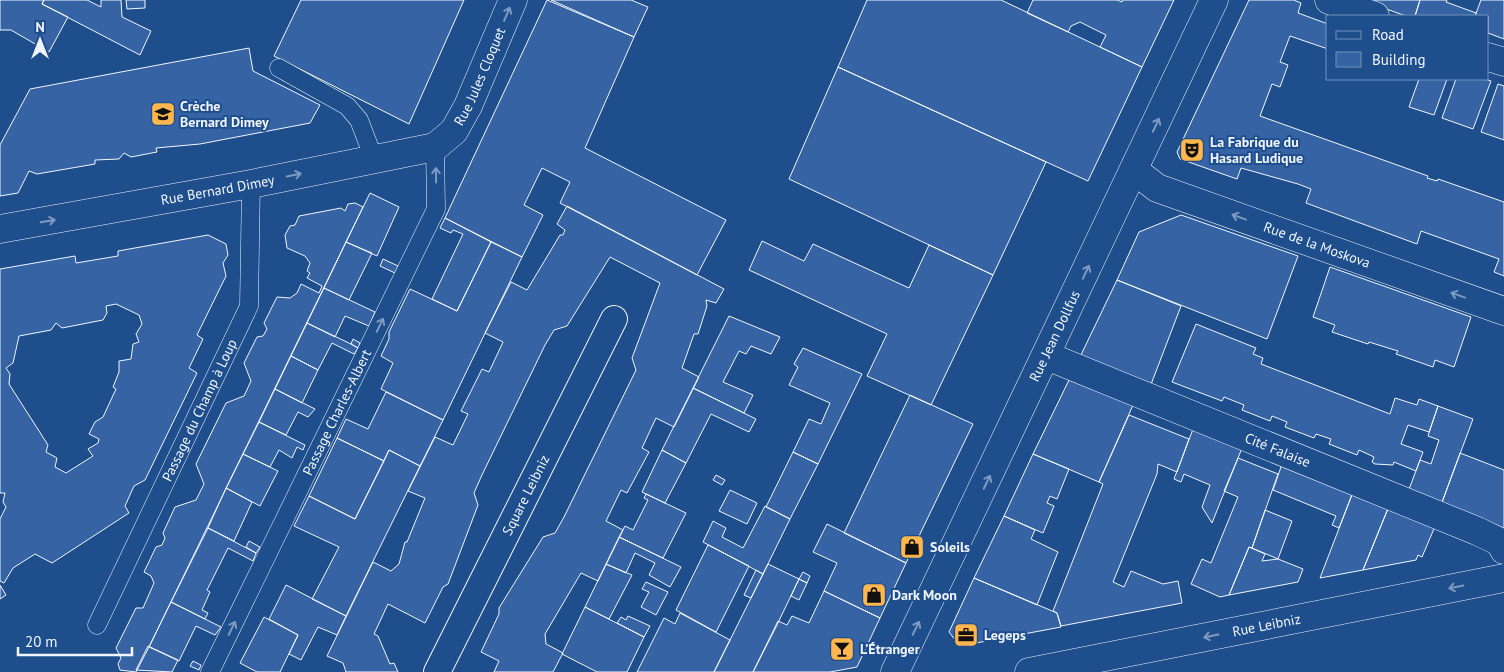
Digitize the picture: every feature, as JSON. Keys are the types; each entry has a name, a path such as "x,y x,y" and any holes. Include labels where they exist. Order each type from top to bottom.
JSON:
{"street":[{"name":"Rue Jules Cloquet","path":"435,147 454,131 468,106 513,0"},
{"name":"Rue Jean Dollfus","path":"895,672 1047,356 1214,0"},
{"path":"1330,0 1372,15"},
{"path":"1489,57 1504,62"},
{"name":"Rue Bernard Dimey","path":"0,230 252,184 435,147"},
{"name":"Rue de la Moskova","path":"1134,170 1157,188 1504,311"},
{"name":"Square Leibniz","path":"437,672 614,319"},
{"name":"Cité Falaise","path":"1047,356 1477,531 1500,542 1504,550"},
{"name":"Rue Leibniz","path":"1029,672 1504,578"}],"lane":[{"path":"280,68 347,106 359,120 374,159"},
{"name":"Passage Charles-Albert","path":"210,672 436,209 435,147"},
{"name":"Passage du Champ à Loup","path":"97,625 248,306 252,184"}],"building":[{"path":"0,0 44,0 42,4 68,17 49,52 11,30 0,30"},
{"path":"44,0 87,0 101,7 101,0 121,0 122,17 151,31 140,55 42,4"},
{"path":"126,0 145,0 145,8 127,9"},
{"path":"301,0 464,0 409,124 274,56"},
{"path":"547,0 634,37 585,148 726,220 697,275 560,203 570,182 542,168 524,205 543,215 522,257 445,218"},
{"path":"551,0 631,0 648,7 634,37"},
{"path":"867,0 1001,0 1142,67 1088,181 838,67"},
{"path":"1033,0 1117,0 1122,2 1122,0 1174,0 1142,67 1100,47 1106,35 1080,22 1071,26 1068,32 1027,13"},
{"path":"1249,0 1294,0 1301,3 1298,13 1326,23 1326,48 1290,36 1280,62 1288,65 1280,87 1272,84 1260,116 1428,176 1427,178 1437,181 1438,179 1504,202 1504,276 1494,272 1499,259 1421,231 1417,244 1306,203 1311,189 1298,184 1241,168 1237,179 1180,159 1177,152"},
{"path":"1361,0 1420,0 1415,15 1403,15"},
{"path":"1420,0 1447,0 1446,2 1476,13 1475,15 1415,15"},
{"path":"1481,0 1504,0 1504,39 1489,33 1489,15 1475,15"},
{"path":"249,48 253,71 320,105 310,123 200,144 156,148 157,152 131,157 124,153 119,159 95,160 95,164 37,174 29,171 18,193 0,196 0,145 30,89"},
{"path":"838,67 1046,162 993,275 789,179"},
{"path":"1419,80 1447,80 1434,115 1409,107"},
{"path":"1456,80 1491,81 1473,129 1442,118"},
{"path":"1498,84 1504,86 1504,140 1481,132"},
{"path":"370,193 399,207 377,256 346,242"},
{"path":"355,203 363,207 149,647 136,672 120,670 118,664 121,658 116,648 136,608 143,608 154,583 151,576 144,572 156,547 162,545 165,538 163,533 175,507 196,500 204,484 196,464 226,403 244,396 251,381 244,363 257,337 263,336 267,329 264,323 277,297 290,298 297,293 301,284 319,293 322,286 307,278 310,273 307,271 310,263 305,256 287,248 285,235 290,226 295,225 299,216 341,208 345,211 348,204"},
{"path":"567,206 724,289 716,303 706,300 707,306 698,334 694,334 682,368 699,377 674,427 656,418 642,448 649,452 627,493 621,490 606,521 623,530 598,581 581,573 545,634 546,644 563,653 553,672 494,672 499,661 481,652 499,614 499,608 543,537 555,533 636,370 632,358 660,283 610,257 567,326 554,330 545,345 474,493 478,505 448,584 443,587 425,623 388,604 374,634 378,636 390,664 394,663 398,672 346,672 343,663 327,656 373,562 391,571 399,564 405,542 407,542 425,498 408,491 435,437 453,445 468,414 461,411 482,369 489,372 503,342 485,333 511,282 527,290 560,235 563,235 565,230 557,224"},
{"path":"1181,215 1298,256 1267,339 1117,280 1139,232"},
{"path":"445,218 491,242 457,311 432,299 463,234 453,230 451,233 440,228"},
{"path":"208,235 226,244 228,255 223,263 226,276 197,335 203,339 189,368 197,373 145,480 134,486 125,506 129,513 52,563 35,554 13,568 4,583 0,581 0,519 6,507 3,502 5,493 0,493 0,269 75,256 76,263 118,256 118,251","holes":["116,304 139,315 142,324 136,334 139,342 133,344 131,359 119,361 119,372 113,387 116,389 103,417 95,422 89,434 99,439 98,443 88,449 93,456 66,473 55,467 57,458 46,452 48,445 9,384 10,374 6,368 13,363 19,336 51,330 56,323 62,328 103,320 107,313 106,306"]},
{"path":"762,241 804,261 813,244 909,288 929,245 993,275 931,405 867,376 887,334 749,270"},
{"path":"346,242 372,253 349,300 324,288"},
{"path":"491,242 522,257 443,420 381,389 393,363 381,356 389,339 389,332 410,289 457,311"},
{"path":"383,259 398,266 395,273 380,266"},
{"path":"1330,267 1471,317 1454,367 1435,360 1433,367 1396,354 1398,351 1369,342 1368,344 1332,332 1335,325 1313,317"},
{"path":"1117,280 1181,306 1150,387 1079,359"},
{"path":"324,288 375,312 369,326 345,316 335,337 307,323"},
{"path":"729,316 780,337 771,354 751,346 746,354 739,351 723,382 753,395 744,413 693,388"},
{"path":"307,323 358,348 354,354 332,343 318,370 291,356"},
{"path":"1196,324 1256,348 1253,354 1263,358 1261,364 1390,414 1395,398 1417,405 1419,399 1438,406 1429,432 1408,425 1401,444 1423,452 1416,471 1394,462 1393,465 1375,464 1372,462 1374,457 1359,450 1357,455 1329,444 1331,439 1316,434 1314,438 1285,427 1287,422 1272,416 1270,421 1242,410 1244,405 1224,397 1222,401 1172,382"},
{"path":"353,339 360,343 358,348 351,344"},
{"path":"803,348 862,374 818,464 793,452 809,419 821,424 830,403 789,385 798,367 794,364"},
{"path":"291,356 318,370 302,403 275,389"},
{"path":"1069,380 1133,405 1099,482 1033,454"},
{"path":"693,388 756,419 749,432 711,414 686,463 662,450"},
{"path":"275,389 315,409 308,417 298,412 286,435 259,422"},
{"path":"386,392 443,420 420,466 389,450 384,461 337,438 346,419 368,429"},
{"path":"910,395 973,424 906,563 844,533"},
{"path":"1438,406 1473,419 1441,505 1408,492 1420,460 1431,464 1439,440 1428,436"},
{"path":"1129,415 1189,439 1177,472 1158,464 1157,474 1113,582 1124,587 1131,571 1163,584 1178,581 1182,603 1061,626 1057,613 1053,611 1103,484 1099,482"},
{"path":"259,422 305,445 303,450 297,447 292,458 279,450 270,467 243,454"},
{"path":"1193,429 1242,448 1212,523 1202,507 1210,485 1184,474 1181,482 1174,479"},
{"path":"337,438 384,461 355,519 309,496"},
{"path":"389,450 420,466 346,616 312,599 339,547 294,526 309,496 355,519"},
{"path":"662,450 686,463 665,503 642,492"},
{"path":"793,452 818,464 790,519 766,507"},
{"path":"1460,453 1504,470 1504,530 1441,505"},
{"path":"243,454 278,471 260,506 226,488"},
{"path":"1033,454 1069,469 1057,499 1050,496 1047,503 1054,506 1043,533 1004,516"},
{"path":"1238,458 1278,474 1252,548 1249,547 1229,595 1220,597 1191,584 1202,559 1211,563 1238,497 1224,491"},
{"path":"1282,464 1353,492 1339,528 1332,525 1336,516 1273,490"},
{"path":"716,475 725,480 722,485 713,480"},
{"path":"226,488 252,502 234,541 208,528"},
{"path":"730,490 757,503 747,524 719,511"},
{"path":"1353,492 1389,506 1363,570 1320,578"},
{"path":"646,494 686,513 663,558 619,537 625,526 633,530 648,500 644,498"},
{"path":"765,506 790,519 763,574 703,542 713,521 726,528 722,537 743,548"},
{"path":"1389,506 1436,524 1422,557 1418,555 1416,560 1363,570"},
{"path":"1265,510 1292,521 1278,559 1252,548"},
{"path":"1004,516 1035,530 1031,539 1058,552 1037,605 974,578"},
{"path":"827,524 906,563 880,618 824,591 837,563 813,552"},
{"path":"208,528 256,553 253,561 228,548 207,590 210,592 202,610 208,613 205,619 171,602"},
{"path":"619,537 681,567 670,587 649,575 655,563 635,553 626,573 606,564"},
{"path":"249,541 260,547 256,553 246,547"},
{"path":"708,545 749,566 716,632 676,610"},
{"path":"1249,547 1265,554 1262,561 1278,559 1303,569 1298,582 1229,595"},
{"path":"606,564 632,575 609,619 585,607"},
{"path":"768,564 799,579 775,629 753,672 714,672"},
{"path":"756,570 763,574 751,598 744,595"},
{"path":"803,572 810,576 807,583 799,579"},
{"path":"974,578 1057,613 1061,627 960,646 949,632"},
{"path":"799,579 807,583 799,600 791,596"},
{"path":"646,582 668,592 656,615 641,607 649,592 642,589"},
{"path":"0,585 6,595 0,599"},
{"path":"286,585 346,616 337,635 318,627 301,660 289,654 298,635 269,619"},
{"path":"824,591 880,618 857,667 830,672 753,672 778,621 787,625 792,616 809,623"},
{"path":"171,602 221,627 215,635 196,626 179,661 149,647"},
{"path":"585,607 644,637 627,672 597,672 562,654"},
{"path":"680,613 730,640 714,672 637,672 664,618 675,624"},
{"path":"628,616 650,626 644,637 617,623 621,617 626,620"},
{"path":"264,617 298,635 280,672 257,672 240,663"},
{"path":"148,646 178,660 172,672 136,670"},
{"path":"193,661 201,665 199,670 190,666"}],"place":[{"name":"Crèche Bernard Dimey","path":"163,114"},
{"name":"La Fabrique du Hasard Ludique","path":"1192,150"},
{"name":"Soleils","path":"912,547"},
{"name":"Dark Moon","path":"874,595"},
{"name":"Legeps","path":"966,635"},
{"name":"L’Étranger","path":"842,649"}]}
